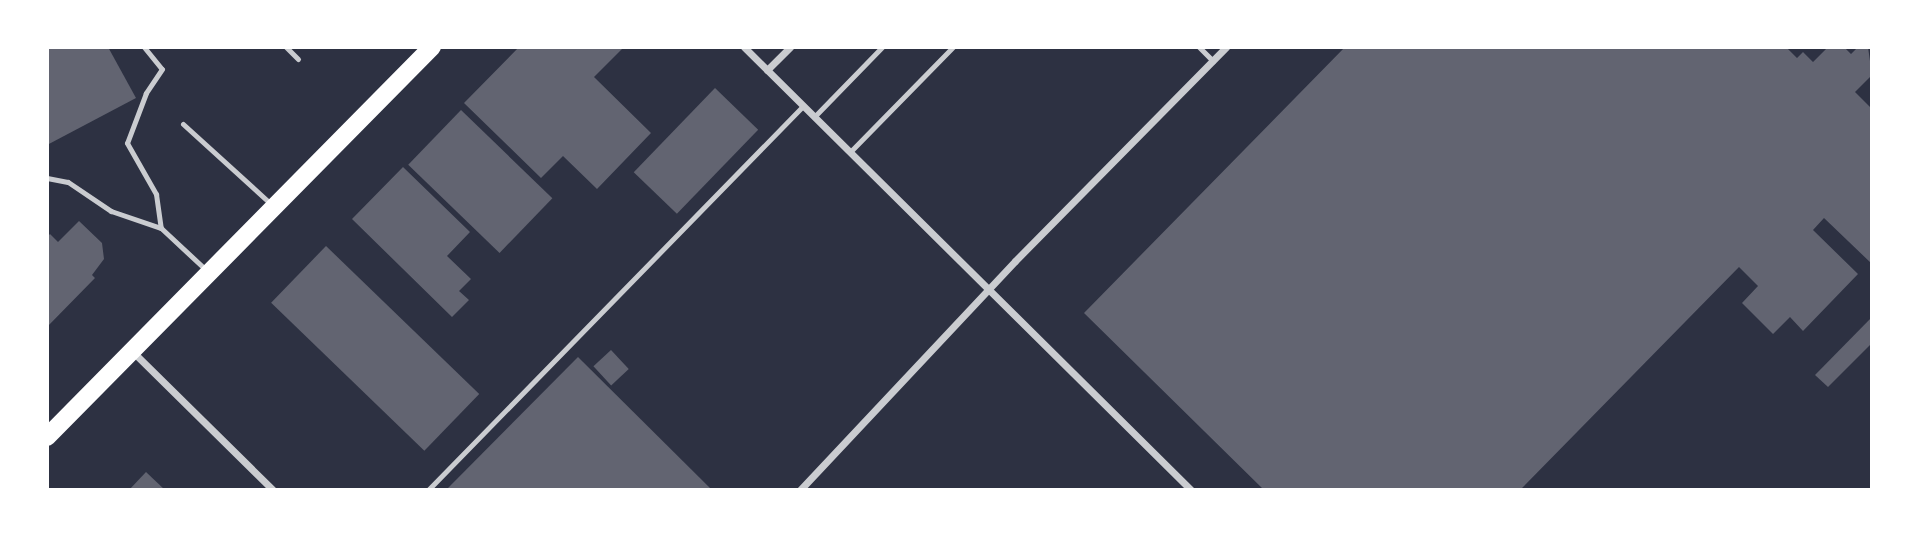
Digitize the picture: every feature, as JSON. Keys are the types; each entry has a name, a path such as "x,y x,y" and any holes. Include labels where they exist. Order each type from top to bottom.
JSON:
{"main road":[{"path":"47,437 432,47"}],"street":[{"path":"744,47 1191,490"},
{"path":"767,70 790,47"},
{"path":"800,490 989,289 1226,47"},
{"path":"132,351 273,490"}],"lane":[{"path":"144,47 162,69 146,93 127,143 156,194 161,228"},
{"path":"286,47 298,59"},
{"path":"814,117 882,47"},
{"path":"850,152 953,47"},
{"path":"1199,47 1213,61"},
{"path":"428,490 803,106"},
{"path":"183,124 274,207"},
{"path":"47,178 68,182 111,211 161,228 209,273"}],"building":[{"path":"47,47 108,47 136,98 47,145"},
{"path":"519,47 624,47 594,77 651,133 597,189 563,156 541,178 464,103"},
{"path":"1345,47 1786,47 1797,58 1803,52 1813,62 1828,47 1844,47 1851,54 1858,47 1868,47 1872,75 1855,92 1872,109 1872,264 1824,218 1813,230 1858,274 1803,331 1790,317 1773,334 1742,303 1758,286 1739,267 1520,490 1264,490 1084,313"},
{"path":"715,88 758,130 677,214 634,172"},
{"path":"461,110 552,198 500,253 408,165"},
{"path":"403,167 470,232 447,256 471,279 459,291 469,300 452,317 352,219"},
{"path":"79,221 102,243 104,259 92,275 95,278 47,327 47,237 50,234 58,242"},
{"path":"326,246 479,394 424,451 271,303"},
{"path":"1872,317 1872,343 1828,387 1815,375"},
{"path":"611,350 629,369 611,385 593,366"},
{"path":"578,357 712,490 446,490"},
{"path":"146,472 165,490 129,490"}]}
